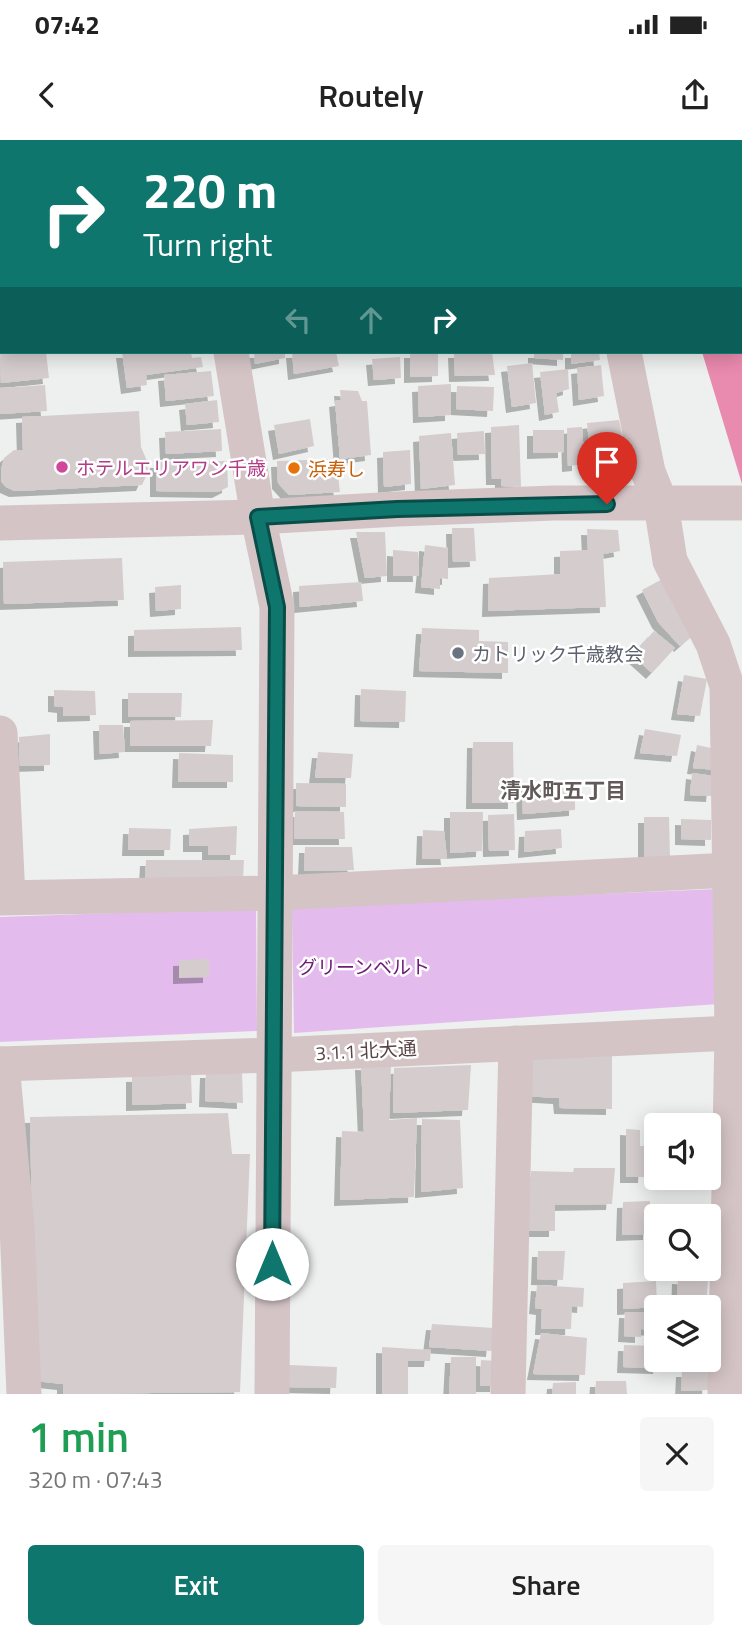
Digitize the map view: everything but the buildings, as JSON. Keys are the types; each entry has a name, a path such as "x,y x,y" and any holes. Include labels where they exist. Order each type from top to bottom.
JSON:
{"street":[{"path":"231,354 258,517 277,607 272,1394"},
{"path":"624,354 648,472 661,504 670,561 713,644 727,686 732,870 732,1033 725,1394"},
{"path":"0,523 258,517 554,503 732,503"},
{"path":"0,733 4,897 276,893 732,870"},
{"name":"3.1.1 北大通","path":"1,1064 274,1055 732,1033"},
{"path":"508,1394 516,1043"},
{"path":"1,1064 17,1226 24,1394"}],"green space":[{"name":"グリーンベルト","path":"717,889 719,1004 294,1033 292,907"},
{"name":"グリーンベルト","path":"256,908 257,1031 0,1042 0,917"}],"shaded area":[{"path":"703,354 742,354 742,484"}],"place":[{"name":"ホテルエリアワン千歳","path":"62,467"},
{"name":"浜寿し","path":"294,468"},
{"name":"カトリック千歳教会","path":"458,653"}],"district":[{"name":"清水町五丁目","path":"563,790"}],"route":[{"path":"272,1264 277,607 258,517 554,503 607,504"}]}
